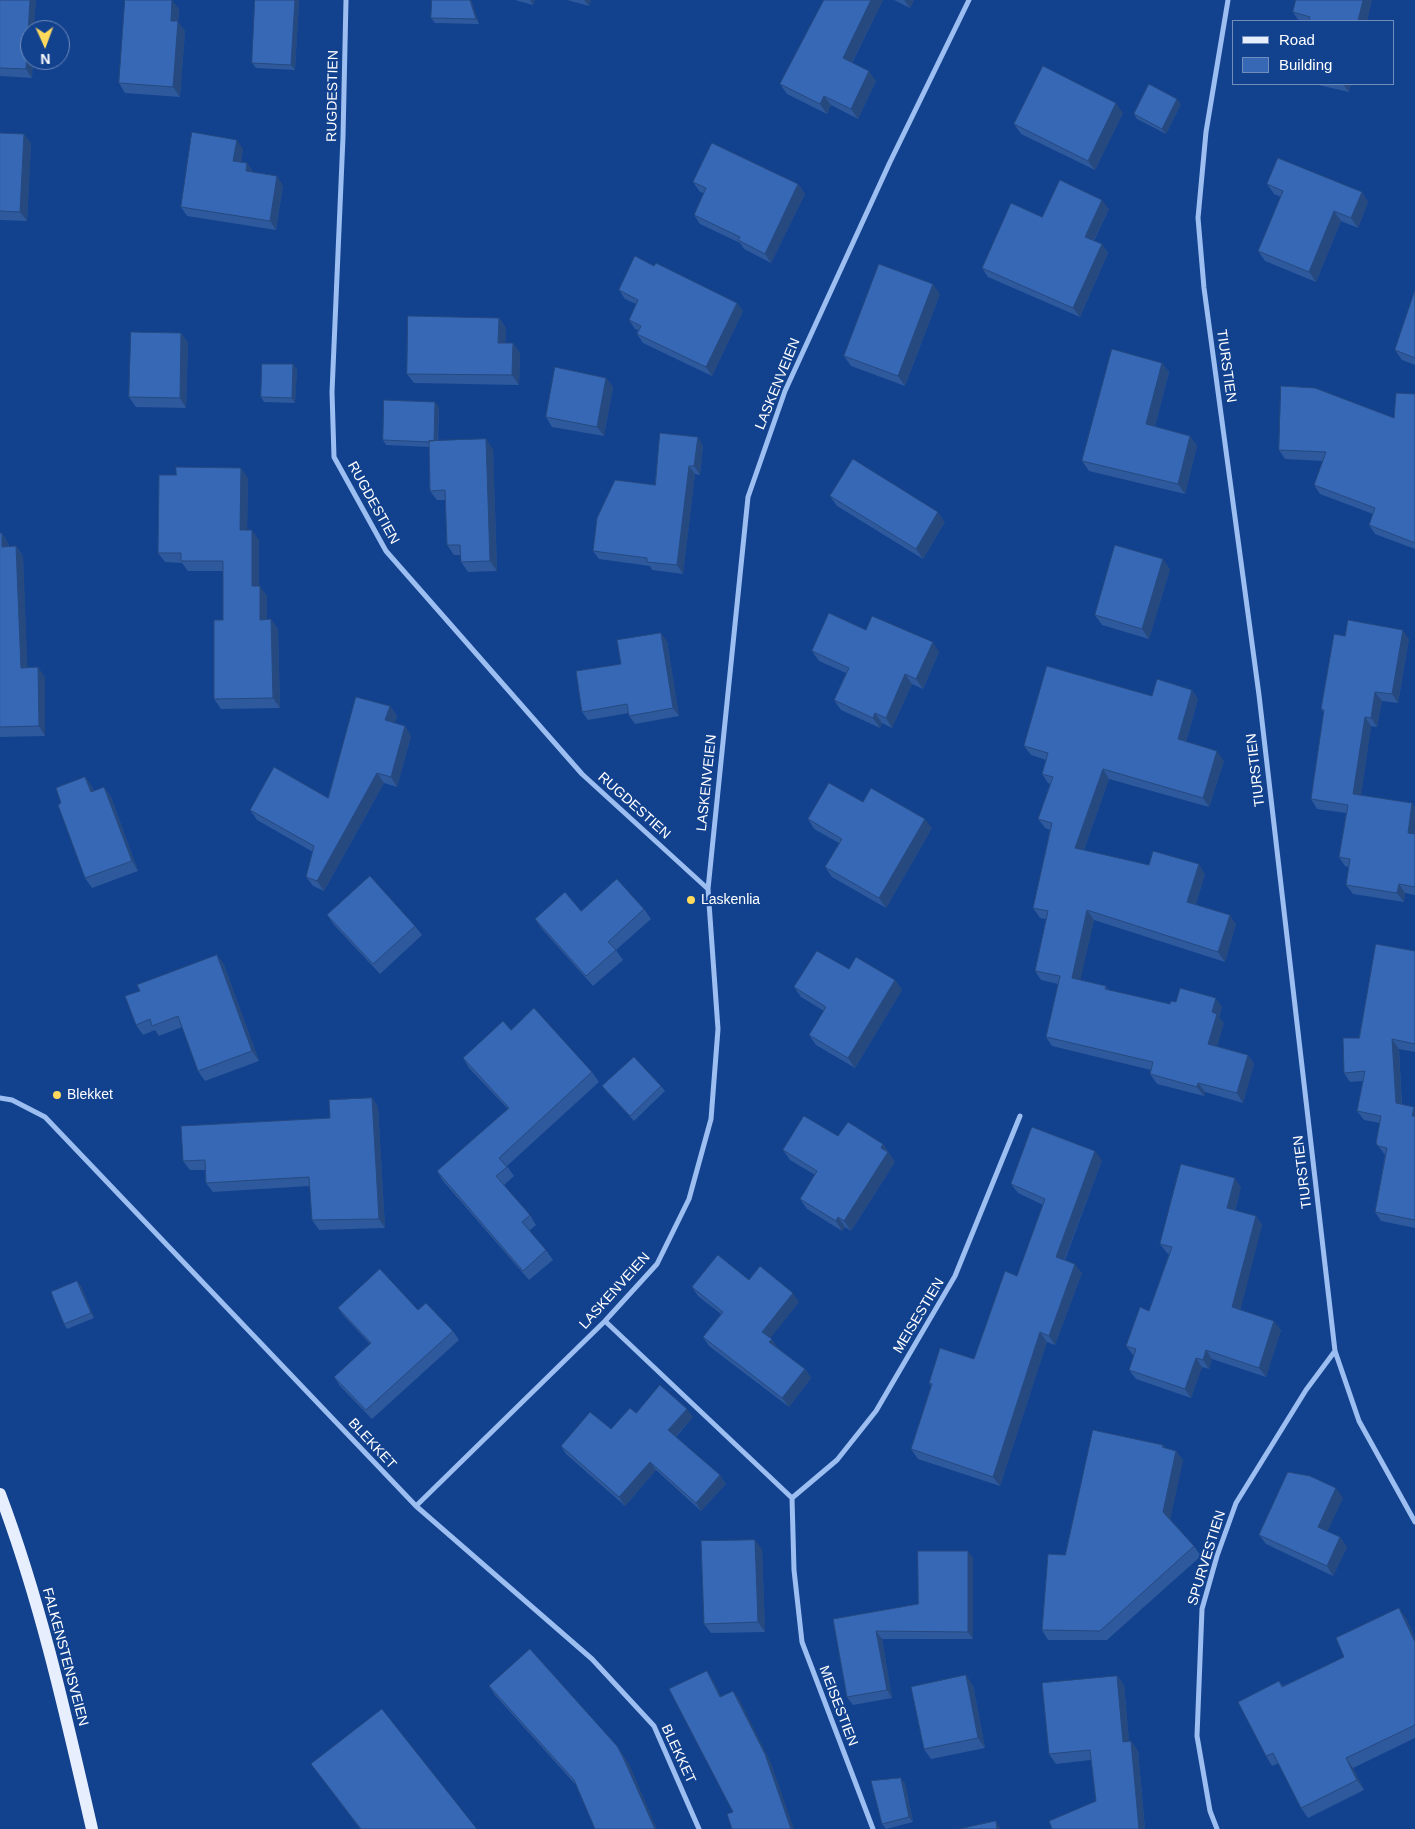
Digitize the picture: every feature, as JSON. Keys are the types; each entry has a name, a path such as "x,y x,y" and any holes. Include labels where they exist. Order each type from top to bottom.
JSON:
{"main road":[{"name":"FALKENSTENSVEIEN","path":"0,1494 19,1545 40,1614 92,1829"}],"street":[{"name":"RUGDESTIEN","path":"346,0 343,137 332,392 334,457 386,551 582,774 708,889"},
{"name":"LASKENVEIEN","path":"416,1506 605,1321 657,1264 689,1199 711,1119 718,1029 708,889 748,497 785,391 890,162 969,0"},
{"name":"TIURSTIEN","path":"1228,0 1206,132 1198,218 1204,288 1261,714 1335,1351 1359,1421 1415,1522"},
{"name":"BLEKKET","path":"0,1098 12,1100 45,1117 73,1144 416,1506 592,1659 654,1726 699,1829"},
{"name":"MEISESTIEN","path":"873,1829 802,1642 794,1570 792,1498 837,1460 876,1411 891,1386 956,1276 1020,1116"},
{"path":"605,1321 792,1498"},
{"name":"SPURVESTIEN","path":"1216,1829 1210,1811 1197,1736 1202,1609 1217,1556 1236,1503 1306,1390 1335,1351"}],"building":[{"path":"0,0 30,0 29,20 20,20 20,69 0,68"},
{"path":"125,0 172,0 171,21 178,21 173,87 119,83"},
{"path":"255,0 295,0 291,65 252,63"},
{"path":"432,0 470,0 476,19 431,18"},
{"path":"824,0 871,0 843,58 869,71 851,109 824,96 820,104 780,84"},
{"path":"1296,0 1363,0 1358,20 1309,20 1310,17 1293,12"},
{"path":"1043,66 1116,103 1088,161 1014,124"},
{"path":"1149,84 1177,99 1162,129 1134,114"},
{"path":"192,132 237,140 233,161 247,163 246,171 277,176 270,221 181,207"},
{"path":"0,133 24,134 20,212 0,211"},
{"path":"712,143 798,184 765,254 738,240 740,237 694,215 706,188 693,182"},
{"path":"1278,158 1362,192 1351,218 1334,211 1309,272 1258,251 1283,191 1267,184"},
{"path":"1060,180 1102,200 1085,237 1102,244 1073,308 982,268 1011,203 1042,217"},
{"path":"635,256 654,266 656,263 737,303 706,367 637,334 641,326 629,320 638,300 619,290"},
{"path":"879,264 933,284 898,376 844,356"},
{"path":"1415,290 1415,358 1395,350"},
{"path":"408,316 499,318 498,343 513,343 512,375 407,374"},
{"path":"131,332 181,333 180,398 129,397"},
{"path":"1112,349 1162,363 1146,424 1190,436 1178,484 1082,461"},
{"path":"262,364 293,364 292,398 261,397"},
{"path":"555,367 606,378 597,427 546,417"},
{"path":"1281,386 1315,388 1394,418 1396,393 1415,394 1415,543 1369,525 1375,508 1314,485 1326,452 1279,450"},
{"path":"384,400 435,402 434,441 383,440"},
{"path":"660,433 698,437 694,466 689,466 677,565 647,562 647,558 593,551 597,518 615,480 655,485"},
{"path":"486,439 490,561 461,562 460,545 447,545 445,490 430,491 429,441"},
{"path":"853,459 938,512 916,549 830,496"},
{"path":"176,467 241,468 240,530 252,530 252,586 260,586 260,620 271,619 273,698 214,699 214,620 223,620 223,561 181,561 181,553 158,553 159,475 176,475"},
{"path":"0,533 2,533 2,547 16,546 21,668 38,667 39,726 0,727"},
{"path":"1115,545 1163,559 1142,629 1095,615"},
{"path":"829,613 866,630 872,616 933,642 916,679 905,674 886,718 875,713 873,718 834,700 849,668 812,651"},
{"path":"1348,620 1403,630 1392,694 1375,692 1371,718 1365,717 1353,794 1412,803 1408,833 1415,834 1415,887 1399,884 1397,893 1346,885 1350,859 1339,857 1348,805 1311,799 1324,710 1321,709 1334,634 1345,636"},
{"path":"661,633 673,708 629,716 627,704 582,712 576,671 621,664 617,640"},
{"path":"1047,666 1152,696 1157,679 1192,690 1178,739 1217,751 1203,798 1103,769 1075,848 1149,865 1153,851 1199,864 1187,902 1230,915 1218,952 1087,910 1072,978 1106,986 1105,989 1170,1004 1171,1001 1176,1002 1180,988 1216,998 1212,1012 1217,1014 1208,1044 1248,1055 1237,1093 1198,1083 1197,1087 1150,1074 1153,1062 1046,1037 1060,976 1035,971 1048,911 1033,908 1052,823 1038,819 1053,777 1042,774 1048,753 1024,746"},
{"path":"356,697 390,706 385,720 405,726 391,777 377,773 317,881 306,877 314,846 250,810 274,767 328,798"},
{"path":"85,777 91,792 104,787 132,861 85,878 58,805 61,803 56,788"},
{"path":"829,783 863,802 871,788 925,819 879,898 825,867 842,839 808,819"},
{"path":"370,876 415,926 373,964 327,915"},
{"path":"617,879 644,909 608,942 616,950 586,976 535,919 565,892 581,911"},
{"path":"1376,944 1415,951 1415,1044 1392,1039 1396,1103 1414,1107 1412,1116 1415,1116 1415,1220 1375,1212 1387,1148 1378,1146 1376,1143 1381,1116 1357,1111 1365,1071 1344,1073 1343,1038 1359,1038"},
{"path":"817,951 849,969 856,957 895,980 848,1058 809,1035 826,1007 794,987"},
{"path":"217,955 252,1051 198,1071 178,1016 152,1026 150,1019 136,1025 125,996 140,991 137,985"},
{"path":"534,1008 592,1072 499,1158 507,1167 496,1176 530,1215 522,1222 546,1250 523,1271 437,1171 509,1108 463,1058 503,1021 511,1030"},
{"path":"634,1057 661,1086 630,1116 602,1086"},
{"path":"372,1098 379,1219 312,1220 309,1177 206,1183 205,1160 183,1161 181,1126 330,1118 329,1100"},
{"path":"804,1116 838,1136 848,1122 883,1144 881,1148 888,1152 844,1221 838,1217 836,1221 800,1199 817,1171 783,1150"},
{"path":"1032,1127 1095,1151 1056,1257 1075,1264 1049,1336 1040,1332 993,1477 911,1449 932,1384 929,1383 940,1348 974,1359 1005,1271 1017,1276 1045,1199 1011,1184"},
{"path":"1181,1164 1235,1178 1227,1208 1256,1216 1232,1307 1274,1321 1259,1368 1206,1350 1203,1360 1196,1358 1185,1389 1129,1370 1136,1349 1126,1346 1140,1307 1149,1311 1172,1247 1160,1244"},
{"path":"718,1255 749,1280 760,1266 793,1293 762,1332 772,1339 769,1342 805,1369 782,1398 703,1337 723,1312 692,1287"},
{"path":"380,1269 418,1310 426,1303 453,1331 366,1410 334,1377 371,1343 338,1308"},
{"path":"77,1281 91,1313 64,1324 51,1292"},
{"path":"660,1385 687,1409 668,1430 720,1475 696,1503 650,1462 619,1497 561,1446 590,1412 611,1429 630,1408 636,1413"},
{"path":"1093,1430 1163,1445 1162,1447 1176,1451 1163,1512 1194,1546 1100,1631 1042,1630 1048,1554 1065,1555"},
{"path":"1288,1472 1310,1476 1336,1488 1318,1527 1340,1537 1327,1566 1259,1535"},
{"path":"755,1540 758,1622 704,1624 701,1541"},
{"path":"918,1551 968,1551 968,1632 876,1631 887,1690 847,1697 833,1619 918,1604"},
{"path":"1399,1608 1415,1642 1415,1725 1346,1758 1357,1780 1301,1808 1273,1753 1266,1756 1238,1702 1279,1681 1282,1687 1344,1657 1336,1638"},
{"path":"530,1649 617,1746 655,1829 595,1829 574,1780 489,1686"},
{"path":"707,1671 720,1697 733,1691 765,1754 791,1829 732,1829 727,1814 733,1812 669,1689"},
{"path":"966,1675 978,1738 924,1749 911,1687"},
{"path":"1117,1676 1123,1742 1131,1741 1139,1829 1052,1829 1049,1821 1096,1801 1090,1750 1049,1754 1042,1683"},
{"path":"382,1709 477,1829 361,1829 311,1764"},
{"path":"901,1778 909,1817 882,1824 871,1781"},
{"path":"996,1821 997,1829 959,1829"}],"place":[{"name":"Laskenlia","path":"691,900"},
{"name":"Blekket","path":"57,1095"}]}
